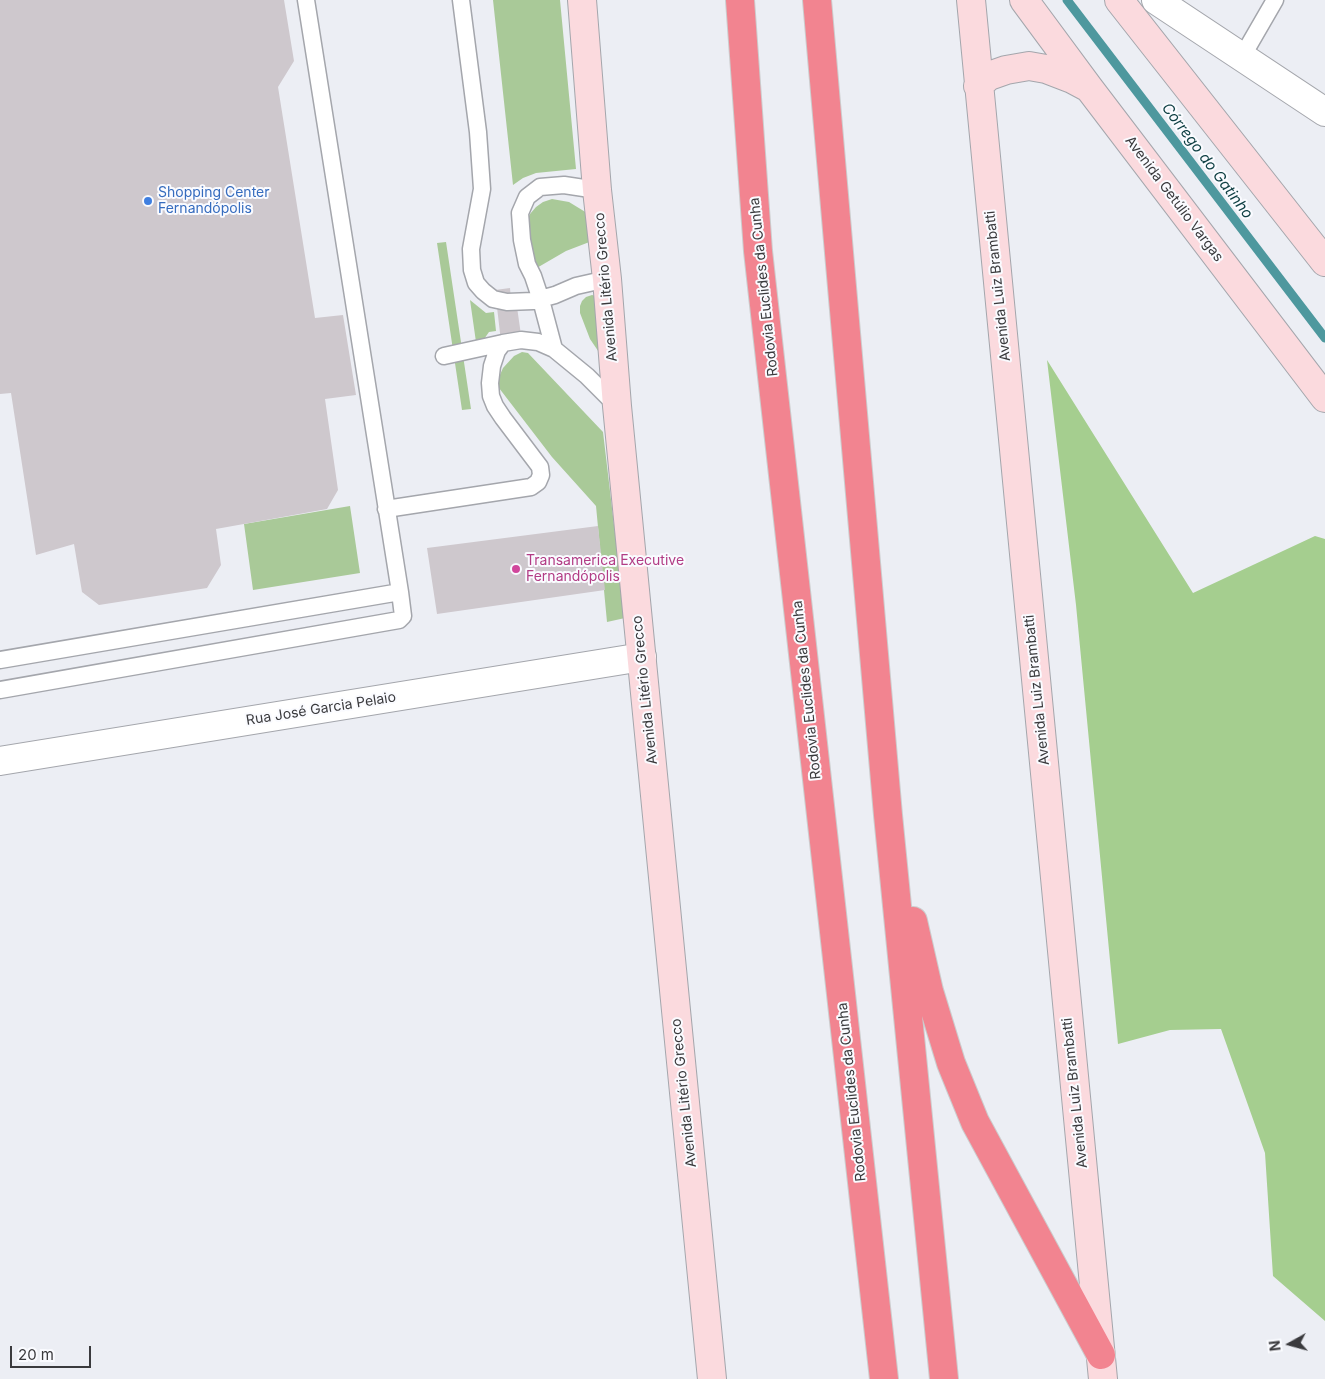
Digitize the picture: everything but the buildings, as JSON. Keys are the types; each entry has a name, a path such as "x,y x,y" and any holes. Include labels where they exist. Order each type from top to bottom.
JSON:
{"highway":[{"name":"Rodovia Euclides da Cunha","path":"740,0 758,251 884,1379"},
{"path":"817,0 888,816 944,1379"},
{"path":"888,816 930,991 951,1063 975,1122 1102,1367"}],"main road":[{"name":"Avenida Litério Grecco","path":"582,0 617,406 712,1379"},
{"name":"Avenida Luiz Brambatti","path":"971,0 1102,1367"},
{"name":"Avenida Getúlio Vargas","path":"1024,0 1325,398"},
{"path":"1119,0 1325,262"},
{"path":"978,86 989,76 1006,70 1029,66 1046,69 1089,88"}],"street":[{"path":"1156,0 1325,112"},
{"name":"Rua José Garcia Pelaio","path":"0,761 642,657"}],"lane":[{"path":"0,690 399,620 403,616 306,0"},
{"path":"462,0 478,132 482,190 471,249 472,270 476,283 492,299 507,302 541,300 576,286 607,279"},
{"path":"1242,57 1275,0"},
{"path":"554,349 541,300 527,264 522,240 520,213 527,197 540,187 564,186 597,190"},
{"path":"444,356 521,340 538,342 554,349 587,376 617,406"},
{"path":"386,509 531,486 538,482 541,474 540,466 503,418 491,396 492,366 497,351 503,343"},
{"path":"0,660 400,592"}],"green space":[{"path":"493,0 560,0 576,169 536,173 523,178 513,185"},
{"path":"552,199 569,202 587,213 592,241 566,251 535,269 526,223 536,207"},
{"path":"446,242 471,409 462,410 437,243"},
{"path":"592,295 596,296 609,367 590,339 580,313 582,301"},
{"path":"470,300 486,313 494,312 496,331 489,332 477,349"},
{"path":"522,352 528,353 603,432 625,618 607,622 596,506 552,457 499,388 499,377 503,368 514,356"},
{"path":"1047,360 1193,593 1315,536 1325,539 1325,1321 1273,1276 1265,1153 1221,1029 1170,1030 1118,1044 1076,605"},
{"path":"350,506 360,573 253,590 244,524"}],"waterway":[{"name":"Córrego do Gatinho","path":"1067,0 1325,338"}],"place":[{"name":"Shopping Center Fernandópolis","path":"148,201"},
{"name":"Transamerica Executive Fernandópolis","path":"516,569"}]}
